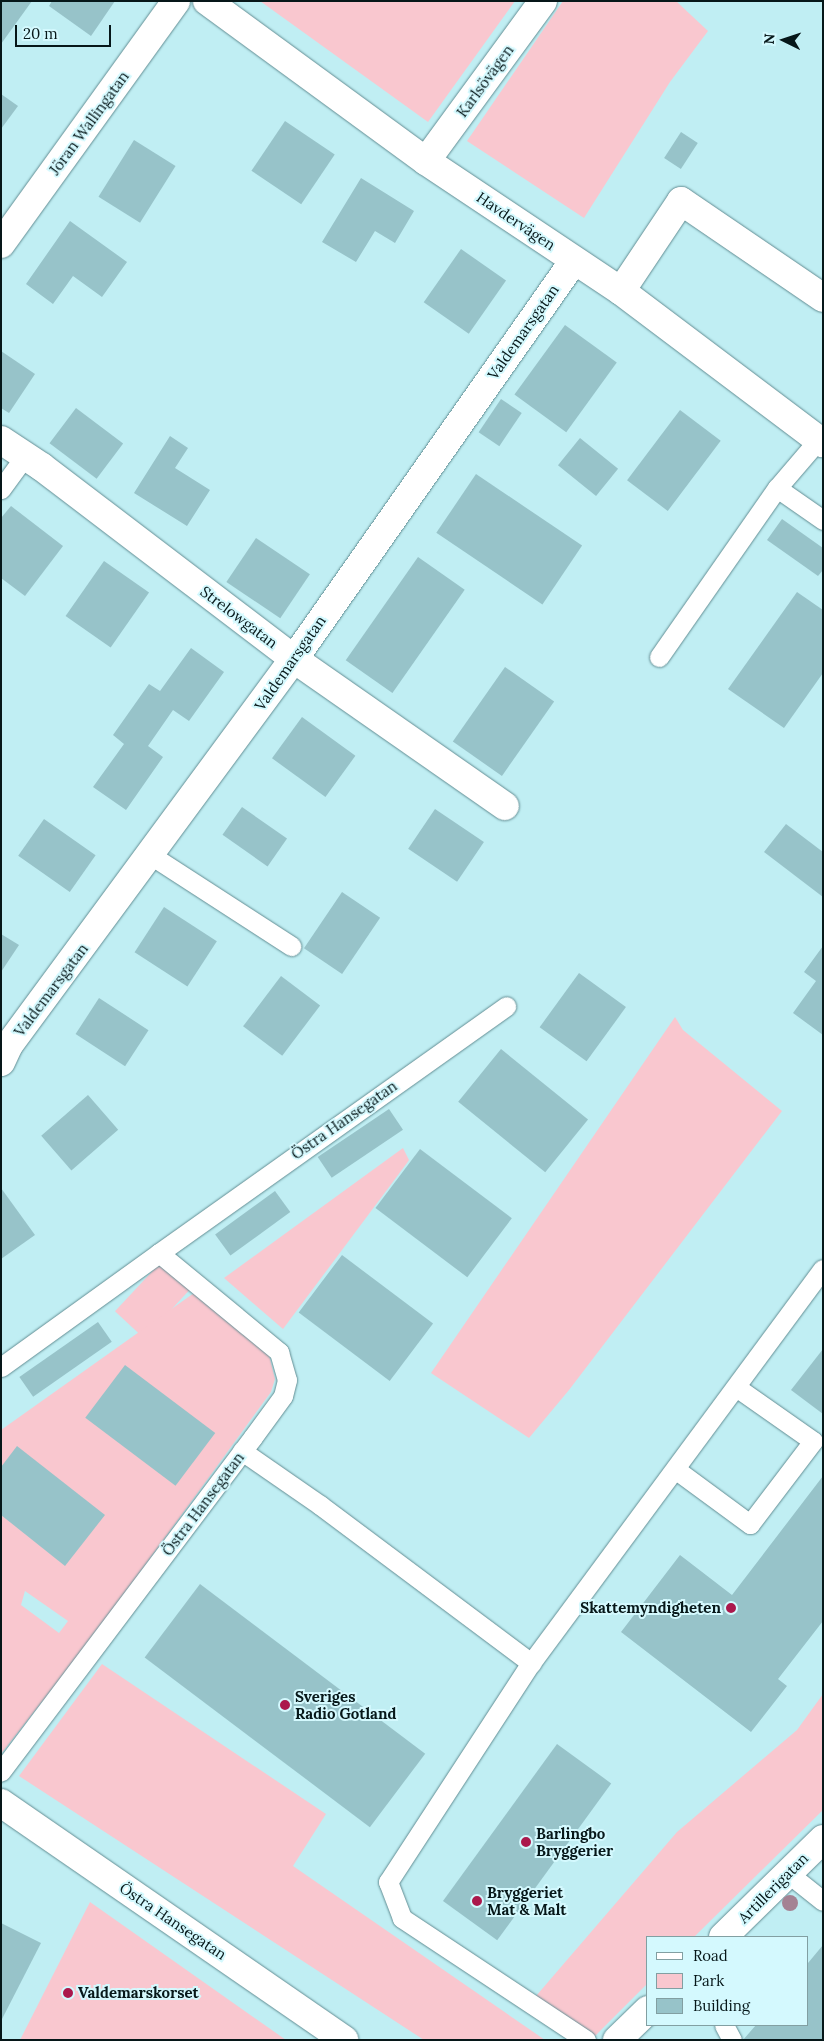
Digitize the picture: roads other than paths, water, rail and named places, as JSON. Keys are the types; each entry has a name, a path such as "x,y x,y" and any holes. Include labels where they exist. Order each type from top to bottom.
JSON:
{"street":[{"name":"Jöran Wallingatan","path":"1,244 176,1"},
{"name":"Havdervägen","path":"207,1 426,161 621,292 821,441"},
{"name":"Karlsövägen","path":"426,161 543,1"},
{"path":"621,292 682,201 823,298"},
{"name":"Valdemarsgatan","path":"4,1049 152,856 294,659 574,260"},
{"name":"Strelowgatan","path":"1,440 25,456 294,659 505,806"},
{"name":"Östra Hansegatan","path":"1,1803 344,2040"},
{"name":"Artillerigatan","path":"725,1936 823,1839"},
{"path":"617,2040 646,2012"}],"lane":[{"path":"659,657 777,488 821,441"},
{"path":"1,489 25,456"},
{"path":"777,488 823,520"},
{"path":"152,856 291,946"},
{"name":"Östra Hansegatan","path":"1,1367 506,1006"},
{"name":"Östra Hansegatan","path":"1,1772 283,1396 287,1380 285,1366 279,1352 160,1254"},
{"path":"586,2040 402,1918 388,1882 531,1664 823,1269"},
{"path":"675,1469 750,1524 813,1441 736,1387"},
{"path":"242,1451 320,1505 531,1664"},
{"path":"789,1874 823,1900"},
{"path":"725,2026 732,2040"}],"place":[{"name":"Skattemyndigheten","path":"731,1608"},
{"name":"Sveriges Radio Gotland","path":"285,1705"},
{"name":"Barlingbo Bryggerier","path":"526,1842"},
{"name":"Bryggeriet Mat & Malt","path":"477,1901"},
{"name":"Valdemarskorset","path":"68,1993"}]}
